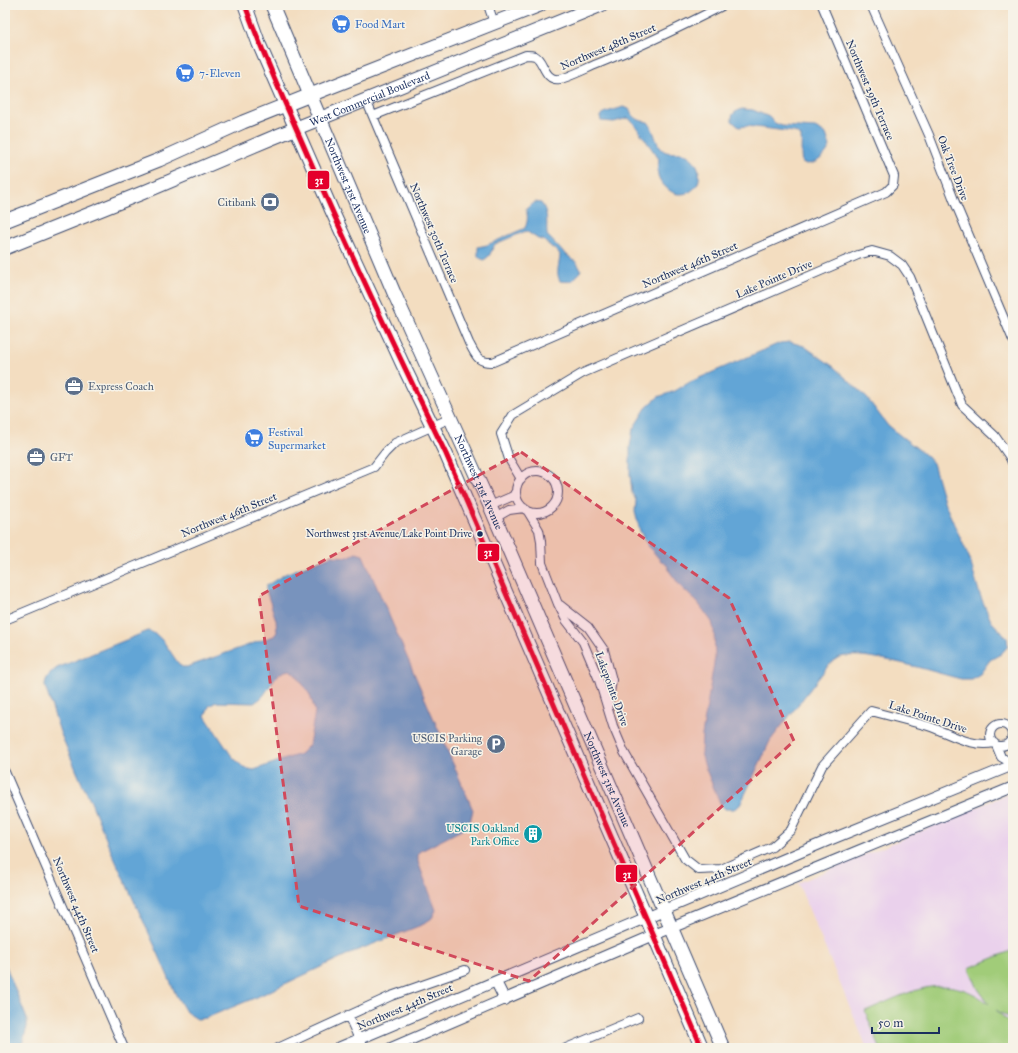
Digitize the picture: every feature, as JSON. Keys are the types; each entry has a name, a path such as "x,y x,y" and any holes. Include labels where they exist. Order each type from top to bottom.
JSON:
{"main road":[{"name":"Northwest 31st Avenue","path":"245,5 259,44 332,211 376,308 433,426 702,1048"},
{"name":"Northwest 31st Avenue","path":"272,5 419,350 451,418 492,512 723,1048"},
{"path":"5,221 165,158 243,122 540,5"},
{"name":"West Commercial Boulevard","path":"5,248 142,194 251,146 601,5"}],"street":[{"path":"488,5 494,23"},
{"name":"Northwest 48th Street","path":"373,116 526,55 535,56 538,58 544,70 551,77 559,80 684,26 724,5"},
{"name":"Northwest 29th Terrace","path":"822,5 894,176 893,185"},
{"name":"Oak Tree Drive","path":"871,5 929,135 954,200 1013,340"},
{"name":"Northwest 30th Terrace","path":"366,100 469,343 480,360 484,362 493,362"},
{"name":"Northwest 46th Street","path":"493,362 886,192 893,185"},
{"name":"Lake Pointe Drive","path":"521,480 509,459 501,434 513,415 583,373 851,258 872,251 890,256 902,265 910,277 962,406 995,436 1013,464"},
{"name":"Northwest 46th Street","path":"5,620 374,467 395,443 451,418"},
{"path":"535,471 544,472 557,484 558,495 552,507 543,512 536,512 526,509 492,512 513,496 518,484 528,473 535,471"},
{"path":"516,491 518,499 539,530"},
{"path":"543,512 539,530 542,563 558,604 588,627 604,650 612,680 608,708"},
{"name":"Lakepointe Drive","path":"558,604 566,620 583,642 599,680 613,726 624,752 643,783"},
{"name":"Lake Pointe Drive","path":"643,783 685,860 699,870 721,869 772,847 791,830 822,766 871,711 930,727 971,742 1002,746 1011,745 1012,733 1010,726 1001,724 995,726 992,728 990,734 978,741 971,742"},
{"path":"990,734 991,739 1001,757 1013,765"},
{"name":"Northwest 44th Street","path":"338,1048 362,1044 496,982 827,841 1013,765"},
{"name":"Northwest 44th Street","path":"5,772 124,1048"},
{"path":"391,1048 654,935 1013,787"},
{"name":"Northwest 44th Street","path":"278,1048 391,996 465,970"},
{"path":"496,982 505,1000"},
{"path":"348,1015 362,1044"},
{"path":"566,1048 638,1018"}],"highlighted area":[{"path":"521,452 729,598 794,741 529,981 299,906 259,596"}],"shaded area":[{"path":"1013,792 1013,1048 867,1048 798,883"}],"green space":[{"path":"1013,950 1013,1020 996,1010 1013,1026 1013,1048 880,1048 865,1011 912,992 942,986 957,988 973,994 989,1004 978,989 969,968"}],"water":[{"path":"623,107 629,109 633,115 642,121 648,122 659,145 664,151 671,153 682,153 694,160 698,169 699,181 691,191 678,194 671,192 664,185 658,175 659,159 632,121 628,118 614,122 601,121 600,116 602,114"},
{"path":"742,109 753,110 769,117 775,123 782,126 815,128 826,134 830,146 819,160 811,164 802,163 801,136 794,132 747,126 739,127 732,121 732,116 735,112"},
{"path":"535,202 541,203 544,207 547,218 547,235 562,251 577,263 581,270 571,281 560,281 558,271 560,254 543,240 538,239 526,231 495,244 489,256 484,260 478,257 478,247 487,245 525,228 527,223 526,209"},
{"path":"790,342 804,346 834,367 867,398 888,426 927,456 933,463 945,504 969,557 980,595 991,621 1007,638 1008,646 1001,654 990,660 980,674 971,679 961,679 866,656 837,658 828,666 770,741 740,805 734,809 725,809 720,803 705,767 701,753 702,735 715,657 714,630 712,622 698,603 681,587 670,572 667,565 662,562 648,546 640,531 635,512 636,500 632,493 630,447 633,429 646,408 658,397 675,391 690,382 780,343"},
{"path":"356,553 363,555 473,810 469,826 421,851 418,855 418,862 436,910 432,918 424,924 353,952 257,997 206,1018 197,1019 186,1012 176,995 111,851 60,732 45,686 46,680 57,668 148,631 159,636 182,667 187,667 274,636 277,632 276,620 266,586 285,574 331,556 348,557","holes":["290,670 297,676 310,695 315,711 309,745 300,754 254,770 244,768 231,755 205,716 209,706 216,702 254,703 262,697 273,680 284,671"]},
{"path":"5,964 27,1019 27,1027 21,1048 5,1048"}],"transit line":[{"name":"31","path":"245,5 276,82 342,233 446,454 702,1048"}],"place":[{"name":"Food Mart","path":"341,24"},
{"name":"7-Eleven","path":"185,73"},
{"name":"Citibank","path":"270,202"},
{"name":"Express Coach","path":"74,386"},
{"name":"Festival Supermarket","path":"254,438"},
{"name":"GFT","path":"36,457"},
{"name":"Northwest 31st Avenue/Lake Point Drive","path":"480,534"},
{"name":"USCIS Parking Garage","path":"496,744"},
{"name":"USCIS Oakland Park Office","path":"533,834"}]}
